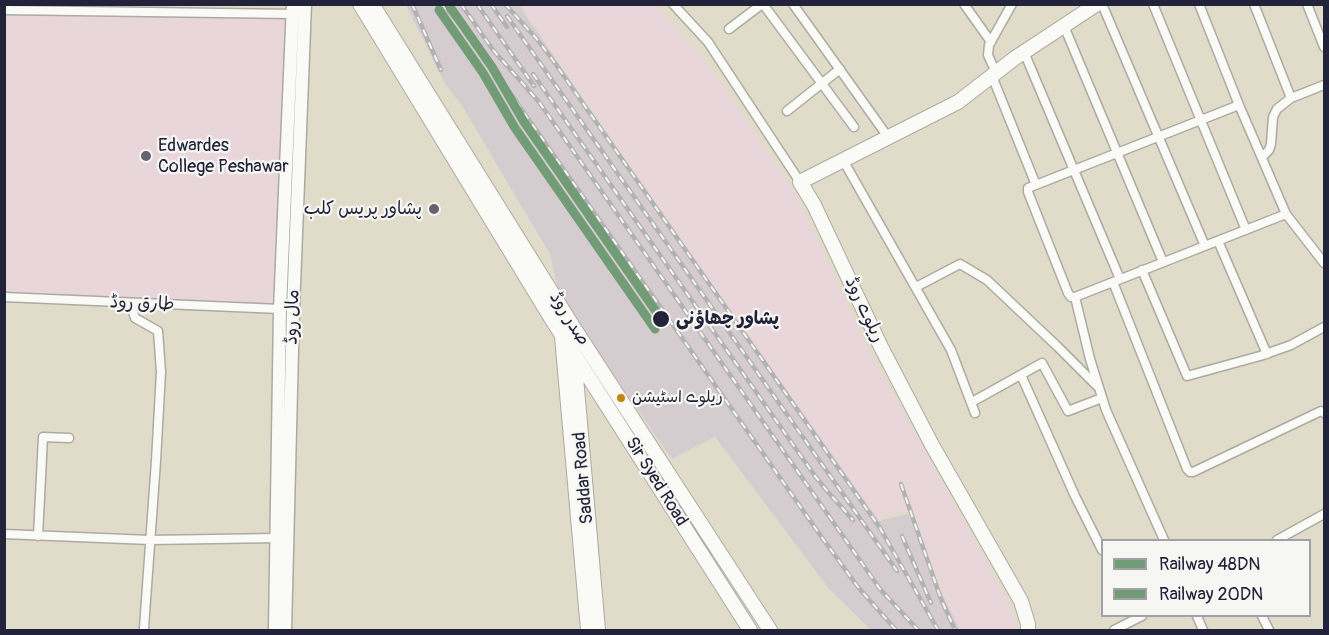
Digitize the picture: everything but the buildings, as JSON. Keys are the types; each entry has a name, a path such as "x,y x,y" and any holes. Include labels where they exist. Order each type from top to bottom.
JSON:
{"main road":[{"name":"مال روڈ","path":"275,630 287,309 305,4"},
{"name":"صدر روڈ","path":"360,4 567,329 770,630"},
{"name":"صدر روڈ","path":"372,4 567,329"},
{"path":"800,182 958,102 1024,52 1097,4"},
{"name":"مال روڈ","path":"285,630 287,309 293,9"},
{"name":"ریلوے روڈ","path":"800,182 814,205 881,347 932,445 1021,601 1028,630"},
{"name":"Saddar Road","path":"567,329 573,351 574,423 598,630"},
{"name":"Saddar Road","path":"567,329 588,630"},
{"name":"Sir Syed Road","path":"573,351 750,630"}],"street":[{"name":"ریلوے روڈ","path":"673,4 708,42 800,182"},
{"path":"729,29 762,4 854,127"},
{"path":"793,4 888,137"},
{"path":"964,4 991,42"},
{"path":"1012,4 991,42 988,55 1036,185"},
{"path":"1102,4 1205,246"},
{"path":"1153,4 1246,230"},
{"path":"1199,4 1286,214 1324,263"},
{"path":"1254,4 1291,98"},
{"path":"1307,4 1324,47"},
{"path":"4,10 293,9"},
{"path":"1064,26 1163,262"},
{"path":"1024,52 1117,280 1187,469 1193,472 1321,411 1324,413"},
{"path":"787,111 840,69"},
{"path":"1262,157 1271,144 1274,113 1277,109 1291,98 1324,85"},
{"path":"1239,105 1028,189 1068,293 1071,297 1076,297 1286,214"},
{"path":"843,160 951,350 975,413"},
{"path":"1218,241 1267,354"},
{"path":"916,287 960,264 987,280 1058,347 1101,393"},
{"path":"1142,270 1187,376 1267,354 1291,345 1324,327"},
{"name":"طارق روڈ","path":"4,297 287,309"},
{"path":"1076,297 1090,359 1106,410 1164,539"},
{"path":"130,303 135,318 158,332 161,372 144,628"},
{"path":"972,402 1042,363 1068,411 1101,393"},
{"path":"1021,375 1101,548"},
{"path":"38,536 43,437 69,438"},
{"path":"1279,539 1324,514"},
{"path":"4,534 150,540 277,538"},
{"path":"1114,630 1138,617"}],"shaded area":[{"path":"525,4 656,5 718,78 796,194 870,352 1007,599 1017,630 957,630 910,508 874,520 521,6"},
{"path":"406,5 519,5 631,170 879,521 908,514 960,630 871,630 829,589 715,437 672,459 560,298 550,254 461,104 445,84"},
{"name":"Edwardes College Peshawar","path":"5,10 293,14 280,309 5,297"}],"railway":[{"path":"412,4 441,70"},
{"path":"442,4 468,33"},
{"path":"461,4 493,50 539,102 880,589 918,630"},
{"path":"477,4 534,86"},
{"path":"491,4 507,27"},
{"path":"505,4 552,59 880,528 938,630"},
{"path":"507,16 897,571"},
{"path":"492,67 823,539 858,587 896,630"},
{"path":"533,74 815,476 853,520"},
{"path":"901,484 941,599 955,630"},
{"path":"902,536 931,603"}],"rail line":[{"name":"48DN","path":"448,4 492,67 524,122 664,323"},
{"name":"20DN","path":"439,10 483,73 515,128 655,329"}],"place":[{"name":"Edwardes College Peshawar","path":"146,156"},
{"name":"پشاور پریس کلب","path":"434,209"},
{"name":"پشاور چھاؤنی","path":"661,319"},
{"name":"ریلوے اسٹیشن","path":"621,398"}]}
